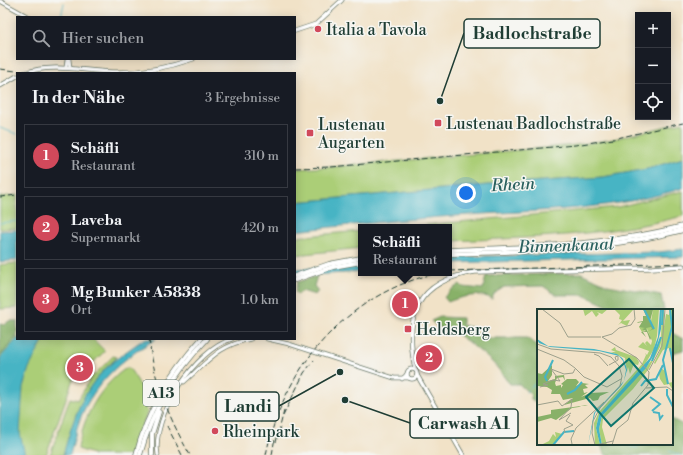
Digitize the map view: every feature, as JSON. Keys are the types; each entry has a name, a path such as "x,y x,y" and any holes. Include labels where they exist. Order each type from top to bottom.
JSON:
{"highway":[{"path":"452,250 583,244 619,240 683,226"},
{"path":"452,254 585,247 642,240 683,230"},
{"path":"296,278 330,264 358,259"},
{"path":"296,278 358,262"},
{"name":"A13","path":"136,455 146,425 163,389 183,360 200,340"},
{"name":"A13","path":"140,455 150,425 164,396 183,367 206,340"},
{"name":"A13","path":"152,455 153,431 164,396"}],"main road":[{"path":"296,32 316,24 342,0"},
{"path":"0,1 27,16"},
{"path":"68,60 68,68"},
{"path":"28,72 42,68 68,68 111,72 149,70 189,60"},
{"path":"0,86 16,77"},
{"path":"463,455 422,383 416,377 413,369 410,331 412,320 419,303 436,285 454,276 475,272 683,266"},
{"path":"158,455 157,444 160,426 166,410 181,384 205,355 217,346 230,340"},
{"path":"181,384 220,350 240,340"},
{"path":"271,340 289,344 402,379 408,376 413,369"},
{"path":"408,376 416,377"}],"green space":[{"path":"683,122 683,158 647,169 603,177 499,184 296,202 296,169 575,145 613,139"},
{"path":"683,191 683,216 654,223 596,232 537,237 452,241 452,224 437,224 618,207"},
{"path":"16,195 16,228 0,229 0,197"},
{"path":"358,231 358,248 296,255 296,237"},
{"path":"16,263 16,308 0,309 0,265"},
{"path":"581,273 608,285 661,295 664,309 614,309 584,295 556,295 543,286 504,287 494,294 492,299 476,296 458,298 448,302 444,297 460,284 463,287 483,289 486,276"},
{"path":"317,276 314,286 318,291 315,295 302,291 298,295 296,293 297,282"},
{"path":"440,317 462,318 462,325 475,328 473,334 482,334 488,338 528,338 537,345 537,403 531,399 531,395 519,384 510,384 496,366 476,348 457,335 434,324 431,321"},
{"path":"9,321 16,321 16,337 0,356 0,324 4,325"},
{"path":"673,334 683,339 683,350 673,353"},
{"path":"16,337 16,340 94,340 105,351 78,377 74,376 46,455 0,455 0,356"},
{"path":"113,356 117,357 105,368 88,390 72,426 63,455 50,455 70,398 78,400 91,378"},
{"path":"126,368 129,368 142,388 146,399 145,409 148,411 132,455 92,455 93,454 78,449 82,431 89,412 105,388"},
{"path":"673,420 683,425 683,455 606,455 601,445 673,445"}],"water":[{"name":"Rhein","path":"683,158 683,188 634,200 558,210 435,217 296,231 296,202 499,184 603,177 647,169"},
{"path":"16,230 16,260 0,262 0,231"},
{"path":"683,249 683,257 452,263 452,257 659,252"},
{"path":"358,265 358,272 296,276 296,269"},
{"path":"16,340 43,340 29,368 23,387 20,433 25,455 0,455 0,358"},
{"path":"143,340 154,340 134,353 114,369 97,388 82,415 70,455 63,455 69,434 82,401 99,376 125,352"}],"waterway":[{"path":"61,16 64,3"},
{"path":"0,128 16,134"},
{"path":"0,223 16,221"},
{"path":"531,387 537,382"},
{"path":"625,445 638,448"},
{"path":"669,451 680,455"}],"railway":[{"path":"0,69 24,72"},
{"path":"296,168 331,167 575,145 613,139 683,123"},
{"path":"0,197 16,195"},
{"path":"452,271 683,263"},
{"path":"266,455 275,423 288,392 304,364 325,338 349,316 376,297 406,283 428,276"},
{"path":"149,340 151,355 159,385 175,427 190,455"},
{"path":"283,416 304,373 314,360"},
{"path":"276,442 284,411"},
{"path":"167,426 182,455"},
{"path":"272,455 275,437"}],"place":[{"name":"Italia a Tavola","path":"318,29"},
{"name":"Badlochstraße","path":"440,101"},
{"name":"Lustenau Badlochstraße","path":"438,123"},
{"name":"Lustenau Augarten","path":"310,133"},
{"name":"Schäfli","path":"405,304"},
{"name":"Heldsberg","path":"408,329"},
{"name":"Laveba","path":"429,358"},
{"name":"Mg Bunker A5838","path":"80,368"},
{"name":"Landi","path":"340,372"},
{"name":"Carwash A1","path":"345,400"},
{"name":"Rheinpark","path":"215,431"}],"water label":[{"name":"Binnenkanal","path":"566,245"}]}
